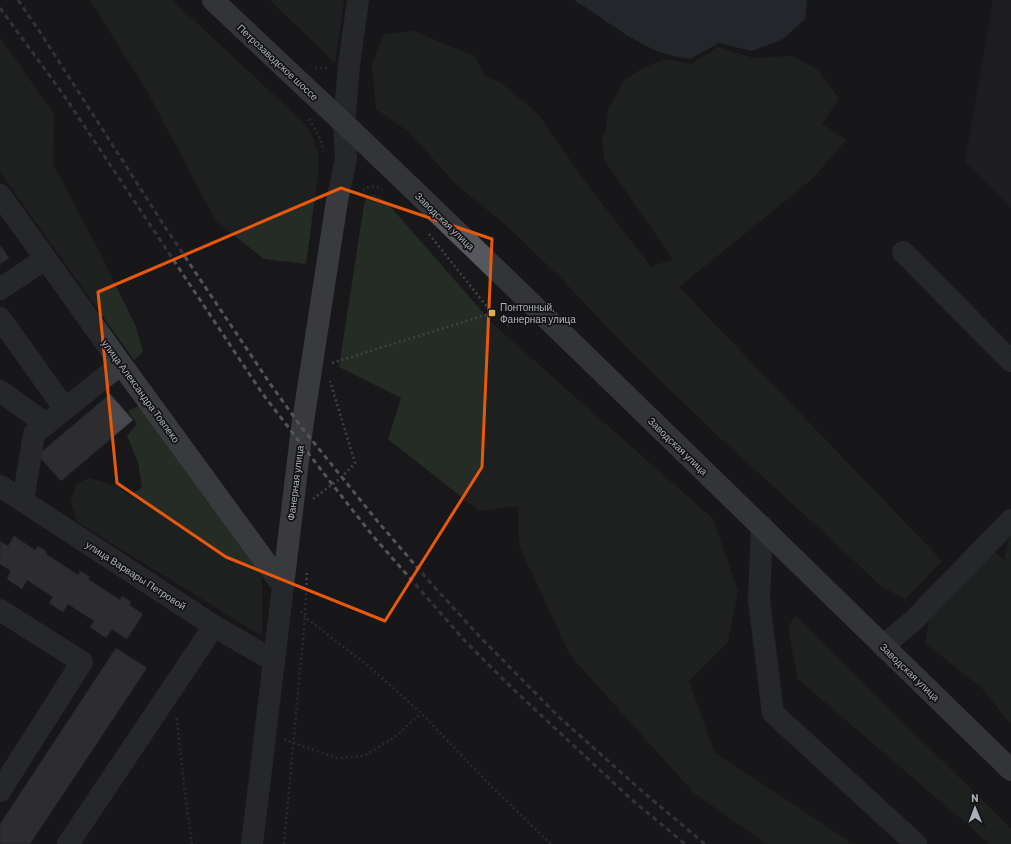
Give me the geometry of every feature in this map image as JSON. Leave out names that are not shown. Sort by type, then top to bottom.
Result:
[{"type":"main road","name":"Петрозаводское шоссе","points":[[213,0],[344,124]]},
{"type":"main road","name":"Заводская улица","points":[[344,124],[762,526],[1011,770]]},
{"type":"street","name":"Фанерная улица","points":[[252,844],[302,428],[337,201],[346,159],[344,124],[349,65],[358,0]]},
{"type":"street","name":"улица Александра Товпеко","points":[[0,195],[283,586]]},
{"type":"street","points":[[903,252],[1011,361]]},
{"type":"street","points":[[0,289],[46,259]]},
{"type":"street","points":[[0,318],[65,409]]},
{"type":"street","points":[[23,501],[34,434],[121,364]]},
{"type":"street","points":[[0,390],[46,424]]},
{"type":"street","name":"улица Варвары Петровой","points":[[0,486],[214,626],[274,661]]},
{"type":"street","points":[[883,646],[914,620],[1011,520]]},
{"type":"street","points":[[762,526],[759,600],[773,713],[916,844]]},
{"type":"street","points":[[0,610],[82,662],[0,790]]},
{"type":"street","points":[[68,844],[214,626]]},
{"type":"path","points":[[304,114],[309,119],[318,136],[325,158]]},
{"type":"path","points":[[356,200],[359,194],[367,187],[377,186],[386,191]]},
{"type":"path","points":[[428,233],[492,313],[510,327]]},
{"type":"path","points":[[325,364],[492,313]]},
{"type":"path","points":[[309,502],[342,477],[355,463],[330,380]]},
{"type":"path","points":[[284,844],[305,617],[307,563]]},
{"type":"path","points":[[300,611],[305,617],[372,669],[421,713],[488,783],[551,844]]},
{"type":"path","points":[[265,733],[336,758],[364,756],[394,737],[421,713]]},
{"type":"path","points":[[177,716],[192,844]]},
{"type":"highlighted area","points":[[341,188],[492,239],[482,467],[385,621],[226,557],[117,483],[98,292]]},
{"type":"shaded area","points":[[90,0],[172,0],[304,123],[313,138],[318,153],[318,175],[306,264],[264,259],[216,221],[147,91]]},
{"type":"shaded area","points":[[270,0],[344,0],[335,63]]},
{"type":"shaded area","points":[[574,0],[807,0],[805,19],[783,39],[752,51],[719,43],[690,59],[665,54],[646,46]]},
{"type":"shaded area","points":[[993,0],[1011,0],[1011,208],[965,161]]},
{"type":"shaded area","points":[[415,31],[475,56],[484,75],[501,83],[538,114],[584,180],[651,267],[673,259],[605,161],[602,140],[606,129],[608,110],[623,81],[643,68],[665,59],[691,64],[718,47],[753,58],[792,56],[818,70],[839,98],[822,124],[846,140],[812,179],[679,287],[942,561],[905,599],[881,586],[718,436],[627,348],[561,278],[507,226],[456,184],[408,131],[376,109],[372,64],[384,34]]},
{"type":"shaded area","points":[[0,38],[54,114],[53,164],[101,255],[136,327],[143,352],[134,360],[0,172]]},
{"type":"shaded area","points":[[373,194],[382,197],[494,325],[713,519],[738,591],[728,642],[689,681],[714,752],[853,844],[767,844],[694,793],[570,655],[519,545],[518,506],[479,511],[388,439],[401,398],[339,367],[364,205],[367,197]]},
{"type":"shaded area","points":[[139,406],[262,566],[262,636],[77,522],[71,502],[76,484],[89,478],[116,486],[129,495],[142,488],[138,462],[127,436],[137,424],[128,411]]},
{"type":"shaded area","points":[[1011,535],[1011,724],[981,687],[925,643],[931,609],[993,551],[1004,560]]},
{"type":"shaded area","points":[[795,615],[1011,829],[1011,844],[990,844],[798,679],[788,628]]},
{"type":"building","points":[[0,245],[9,258],[0,264]]},
{"type":"building","points":[[110,394],[133,420],[61,481],[38,455]]},
{"type":"building","points":[[14,536],[35,550],[38,546],[47,552],[46,554],[78,575],[80,571],[90,577],[88,579],[120,600],[122,596],[131,602],[129,605],[143,614],[127,639],[112,629],[106,638],[90,627],[94,621],[68,604],[63,612],[49,603],[53,597],[27,580],[22,589],[7,579],[11,571],[0,564],[0,541],[8,546]]},
{"type":"building","points":[[116,648],[147,668],[30,844],[0,844],[0,824]]},
{"type":"railway","points":[[18,0],[167,230],[271,385],[302,428],[379,523],[480,637],[559,717],[643,792],[705,844]]},
{"type":"railway","points":[[0,8],[63,94],[262,393],[373,536],[465,641],[514,690],[631,799],[685,844]]},
{"type":"place","name":"Понтонный, Фанерная улица","points":[[492,313]]}]
